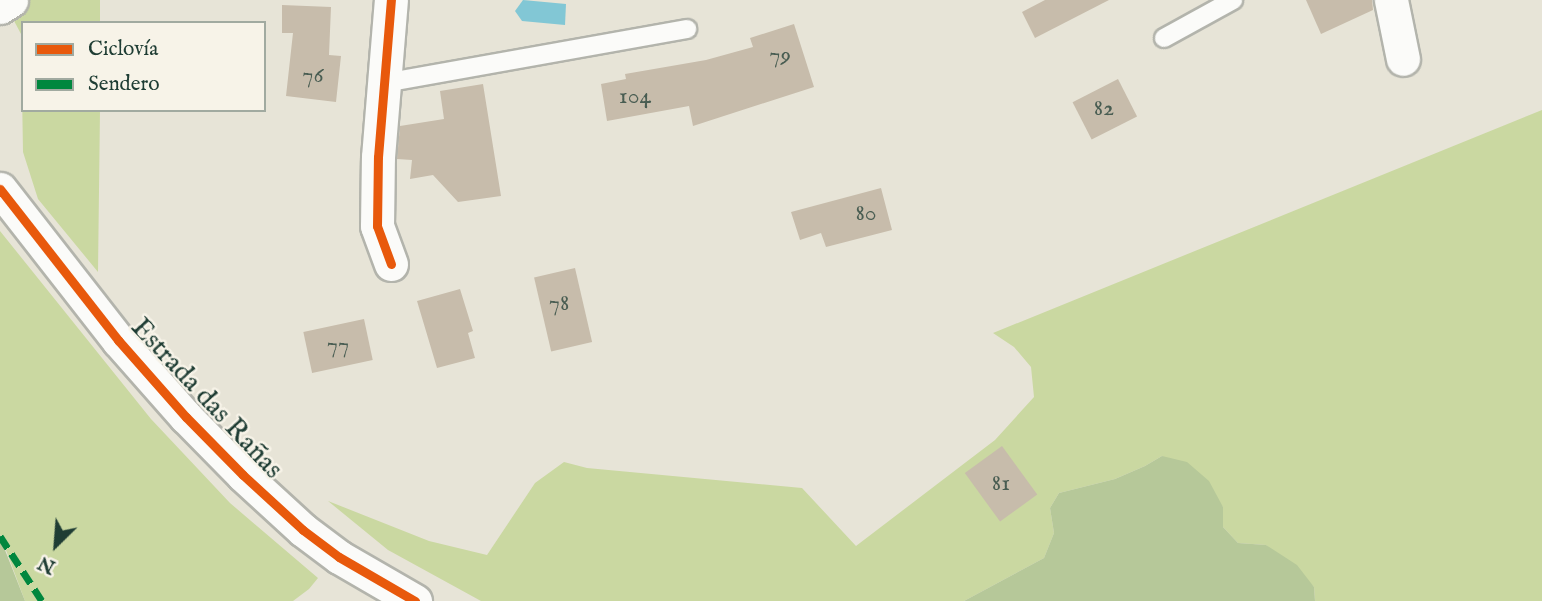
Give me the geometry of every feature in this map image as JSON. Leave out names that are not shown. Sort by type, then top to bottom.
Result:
[{"type":"street","points":[[0,7],[11,0]]},
{"type":"street","points":[[391,0],[378,157],[377,226],[391,264]]},
{"type":"street","points":[[1391,0],[1403,59]]},
{"type":"street","name":"Estrada das Rañas","points":[[0,190],[118,340],[186,417],[243,475],[303,530],[339,557],[415,601]]},
{"type":"lane","points":[[1164,38],[1233,0]]},
{"type":"lane","points":[[384,83],[687,29]]},
{"type":"green space","points":[[3,0],[100,0],[100,21],[21,21],[21,34]]},
{"type":"green space","points":[[1542,110],[1542,601],[1315,601],[1314,587],[1266,545],[1238,543],[1223,527],[1223,507],[1162,456],[1115,479],[1059,493],[1050,508],[1054,533],[1044,558],[964,601],[481,601],[388,550],[328,501],[429,541],[487,555],[535,483],[564,462],[587,468],[802,488],[856,546],[995,440],[1034,397],[1031,367],[1014,347],[993,333]]},
{"type":"green space","points":[[22,112],[100,112],[98,272],[38,199],[23,152]]},
{"type":"green space","points":[[0,231],[151,419],[230,503],[318,578],[309,589],[293,601],[25,601],[0,534]]},
{"type":"green space","points":[[1162,456],[1187,462],[1209,481],[1223,507],[1223,527],[1238,543],[1266,545],[1297,565],[1314,587],[1315,601],[964,601],[1044,558],[1054,533],[1050,508],[1059,493],[1115,479]]},
{"type":"green space","points":[[0,534],[3,545],[25,601],[0,601]]},
{"type":"water","points":[[523,0],[566,4],[565,25],[522,21],[515,11]]},
{"type":"building","points":[[1045,0],[1109,0],[1035,38],[1022,12]]},
{"type":"building","points":[[1306,0],[1372,0],[1373,10],[1321,34]]},
{"type":"building","points":[[282,5],[331,7],[329,55],[341,56],[336,102],[286,96],[293,33],[282,33]]},
{"type":"building","points":[[794,24],[814,87],[693,126],[689,106],[607,121],[601,84],[626,79],[625,74],[706,60],[753,47],[750,38]]},
{"type":"building","points":[[1118,79],[1137,116],[1092,140],[1073,102]]},
{"type":"building","points":[[483,84],[501,196],[458,202],[433,175],[410,179],[412,160],[397,159],[400,126],[444,119],[440,91]]},
{"type":"building","points":[[881,188],[892,230],[826,247],[821,233],[800,240],[791,212]]},
{"type":"building","points":[[575,268],[592,342],[551,352],[534,277]]},
{"type":"building","points":[[460,289],[473,331],[468,333],[475,358],[437,368],[417,301]]},
{"type":"building","points":[[364,319],[373,360],[312,373],[303,332]]},
{"type":"building","points":[[1002,446],[1037,495],[1000,522],[965,473]]},
{"type":"marked path","points":[[0,536],[42,601]]},
{"type":"cycle path","points":[[391,0],[378,157],[377,226],[391,264]]},
{"type":"cycle path","points":[[0,189],[118,340],[186,417],[243,475],[303,530],[339,557],[415,601]]}]
